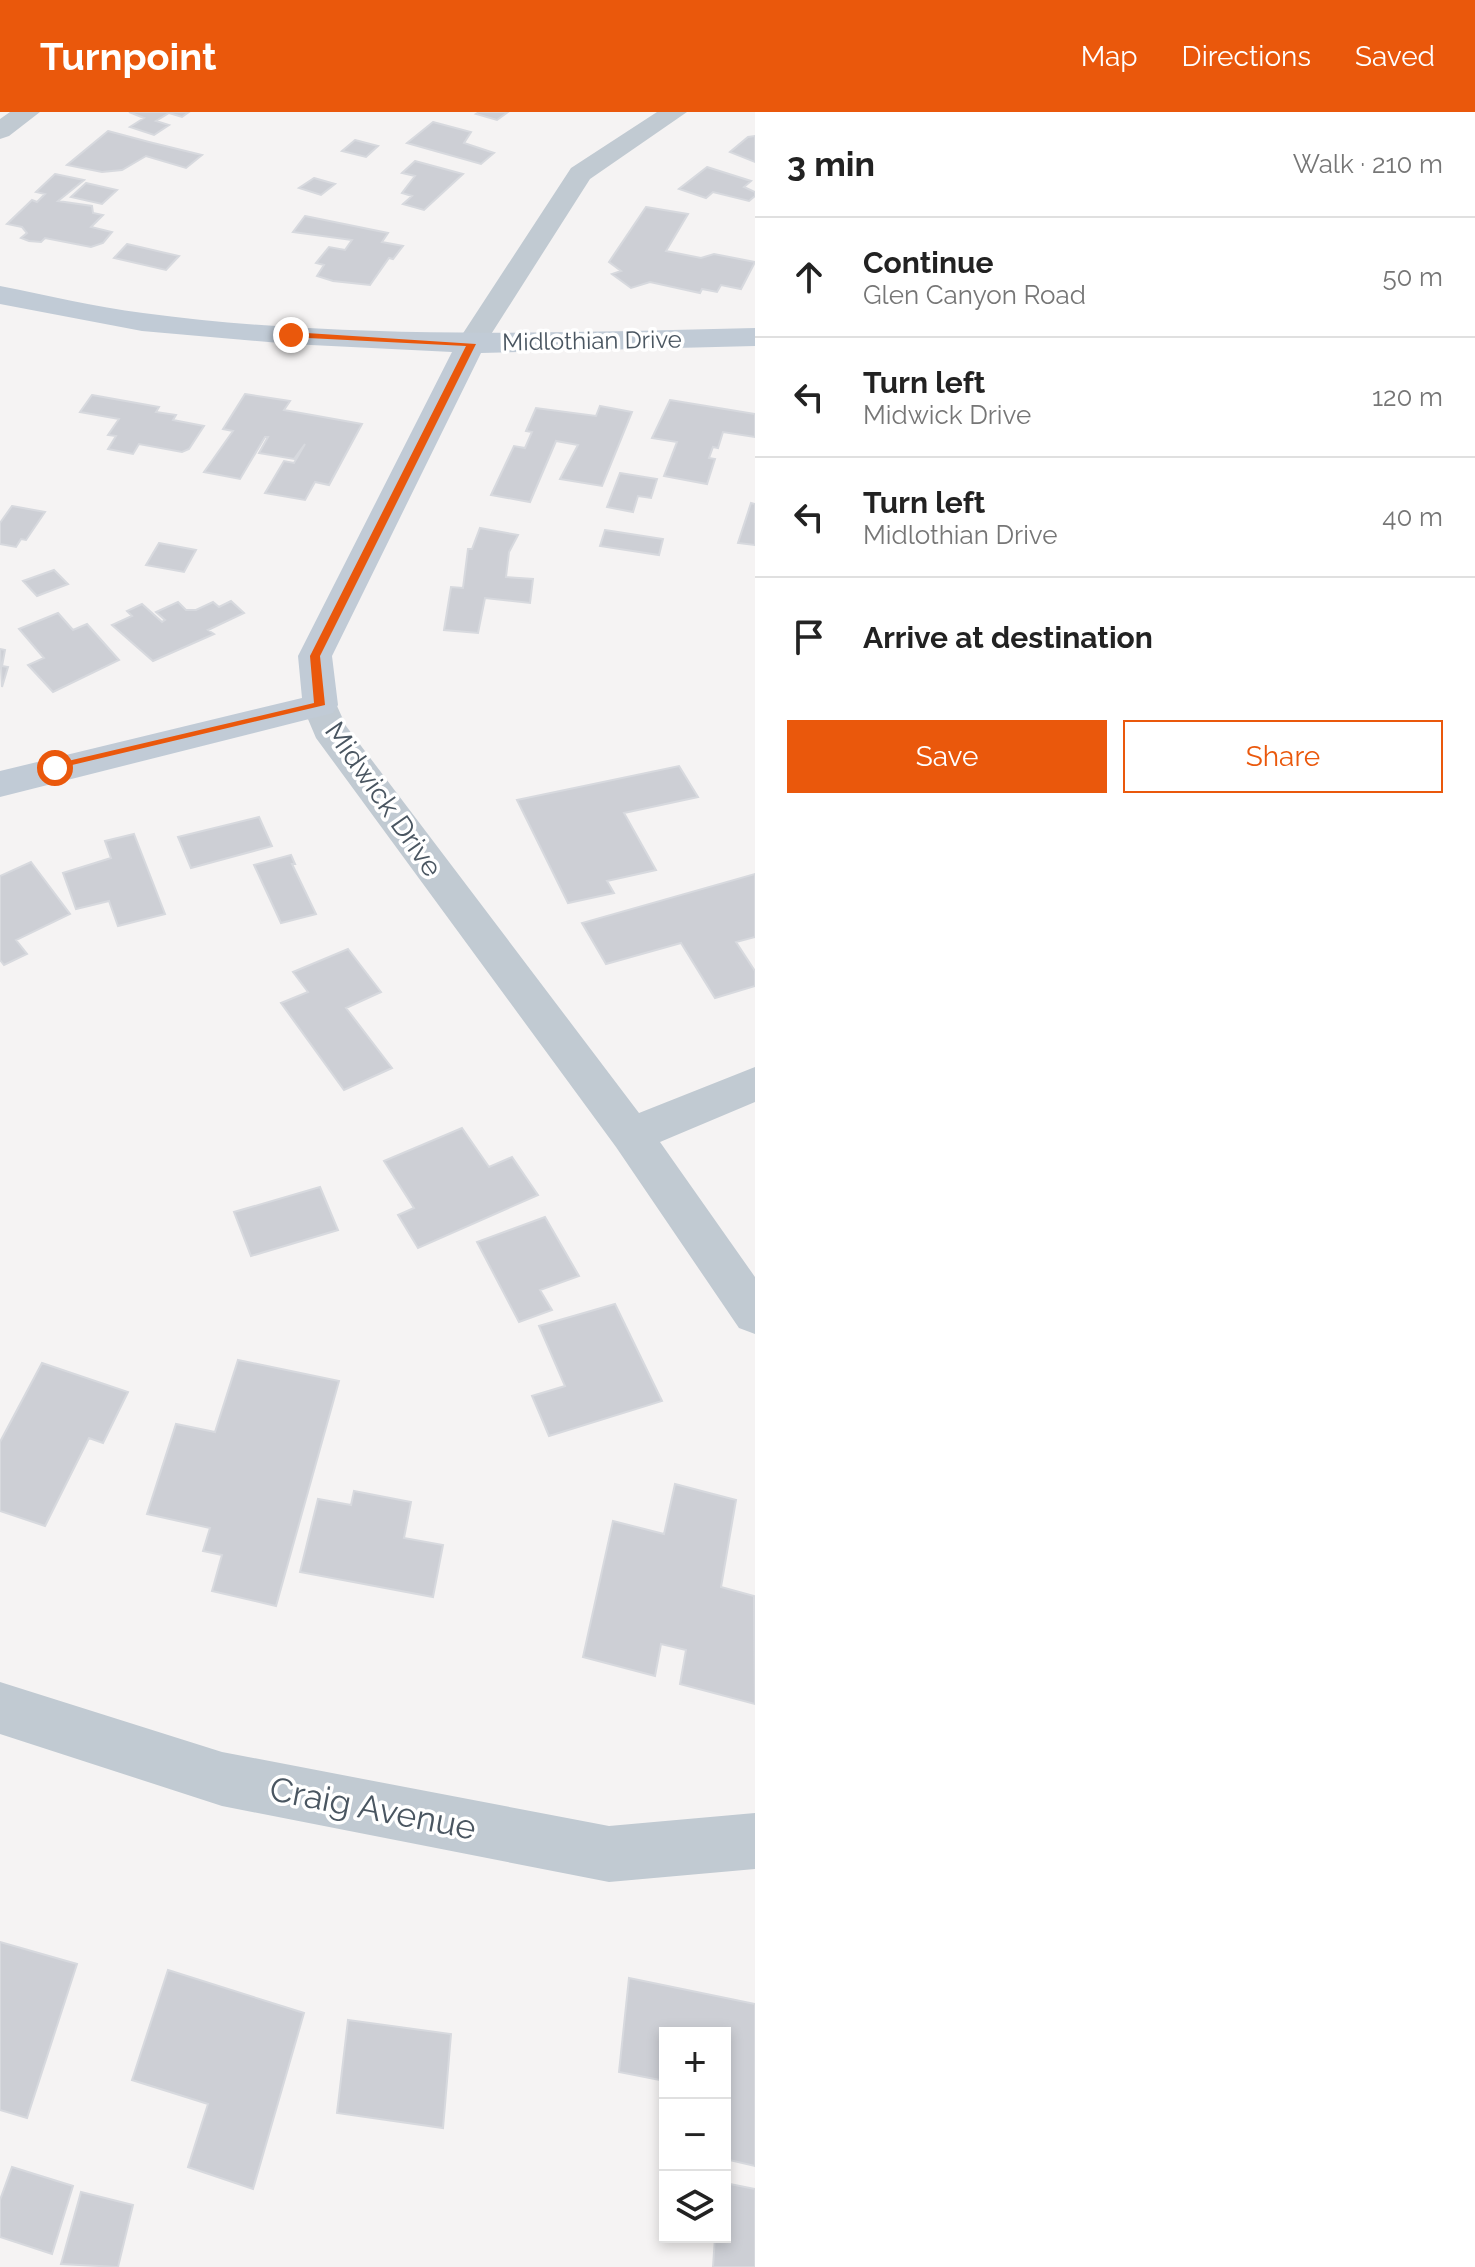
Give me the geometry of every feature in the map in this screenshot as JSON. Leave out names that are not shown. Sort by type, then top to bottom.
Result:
[{"type":"street","points":[[0,131],[27,112]]},
{"type":"street","name":"Midwick Drive","points":[[674,112],[580,174],[471,344],[315,656],[320,705],[329,729],[631,1135],[755,1314]]},
{"type":"street","name":"Midlothian Drive","points":[[0,295],[142,322],[291,335],[471,344],[755,337]]},
{"type":"street","points":[[0,784],[320,705]]},
{"type":"street","points":[[631,1135],[755,1084]]},
{"type":"street","name":"Craig Avenue","points":[[0,1708],[222,1779],[609,1854],[755,1841]]},
{"type":"building","points":[[129,112],[189,112],[182,117],[169,113],[156,121],[169,125],[154,135],[130,127],[144,118]]},
{"type":"building","points":[[508,112],[497,120],[476,114]]},
{"type":"building","points":[[433,122],[471,132],[464,143],[494,153],[481,164],[407,143]]},
{"type":"building","points":[[108,131],[202,155],[186,168],[146,156],[122,170],[102,172],[67,165]]},
{"type":"building","points":[[755,136],[755,162],[730,152],[748,137]]},
{"type":"building","points":[[355,140],[378,146],[366,157],[342,151]]},
{"type":"building","points":[[415,161],[463,174],[424,210],[403,204],[412,196],[402,193],[415,176],[402,173]]},
{"type":"building","points":[[707,167],[751,181],[744,187],[755,192],[755,196],[749,201],[713,192],[706,198],[679,189]]},
{"type":"building","points":[[55,174],[84,180],[58,201],[92,206],[93,213],[103,215],[91,227],[112,232],[103,243],[91,247],[45,238],[41,242],[29,241],[21,238],[27,233],[22,227],[7,224],[32,200],[37,202],[45,194],[36,192]]},
{"type":"building","points":[[314,178],[335,184],[321,195],[299,188]]},
{"type":"building","points":[[86,183],[117,190],[102,204],[71,197]]},
{"type":"building","points":[[646,207],[688,214],[666,251],[701,258],[714,254],[755,262],[741,289],[721,285],[717,292],[702,289],[700,293],[650,282],[631,288],[612,274],[621,271],[609,262]]},
{"type":"building","points":[[305,216],[388,233],[382,242],[403,246],[393,259],[389,258],[370,285],[333,281],[317,276],[324,265],[316,263],[329,247],[345,250],[352,240],[293,232]]},
{"type":"building","points":[[127,244],[179,256],[166,270],[114,258]]},
{"type":"building","points":[[245,394],[290,401],[284,410],[362,424],[329,485],[315,482],[305,500],[265,493],[284,461],[294,463],[305,444],[294,459],[259,453],[268,437],[265,437],[240,479],[204,472],[233,431],[223,429]]},
{"type":"building","points":[[92,395],[159,407],[156,412],[176,415],[173,420],[204,426],[189,449],[182,452],[139,444],[133,454],[108,449],[116,436],[108,435],[119,419],[80,412]]},
{"type":"building","points":[[670,400],[755,414],[755,437],[723,432],[718,448],[713,447],[709,458],[715,459],[707,484],[664,476],[677,442],[652,438]]},
{"type":"building","points":[[600,406],[632,412],[602,486],[560,479],[578,445],[556,441],[530,502],[491,495],[514,446],[525,448],[532,432],[526,431],[536,408],[596,416]]},
{"type":"building","points":[[620,473],[657,479],[651,498],[638,496],[633,512],[607,507]]},
{"type":"building","points":[[751,503],[755,504],[755,545],[738,543]]},
{"type":"building","points":[[12,506],[45,512],[26,540],[21,539],[16,547],[0,544],[0,523]]},
{"type":"building","points":[[480,528],[518,535],[509,552],[506,577],[533,579],[530,603],[485,598],[478,633],[444,630],[451,587],[463,588],[468,549],[472,549]]},
{"type":"building","points":[[605,530],[663,539],[659,555],[600,546]]},
{"type":"building","points":[[159,543],[196,550],[184,572],[146,565]]},
{"type":"building","points":[[54,570],[68,584],[37,596],[23,581]]},
{"type":"building","points":[[231,601],[244,613],[208,630],[214,634],[153,661],[112,625],[132,616],[127,611],[142,604],[162,622],[165,620],[156,612],[178,602],[186,610],[196,610],[213,602],[219,607]]},
{"type":"building","points":[[58,613],[73,630],[87,624],[119,660],[53,692],[28,665],[44,658],[19,629]]},
{"type":"building","points":[[0,649],[5,650],[2,666],[8,667],[2,687]]},
{"type":"building","points":[[679,766],[698,797],[624,813],[656,870],[607,881],[614,893],[568,903],[517,800]]},
{"type":"building","points":[[259,817],[272,846],[191,868],[178,837]]},
{"type":"building","points":[[134,834],[165,914],[118,926],[109,901],[76,909],[63,873],[111,858],[105,841]]},
{"type":"building","points":[[291,855],[295,864],[292,864],[316,914],[281,923],[254,865]]},
{"type":"building","points":[[31,862],[70,914],[16,940],[27,954],[4,965],[0,960],[0,876]]},
{"type":"building","points":[[755,874],[755,937],[736,942],[755,971],[755,986],[715,998],[681,943],[606,964],[582,923]]},
{"type":"building","points":[[348,949],[381,992],[346,1008],[392,1068],[344,1090],[281,1003],[308,992],[293,972]]},
{"type":"building","points":[[462,1128],[489,1167],[512,1157],[538,1195],[418,1248],[398,1215],[414,1208],[384,1161]]},
{"type":"building","points":[[320,1187],[338,1230],[251,1256],[234,1212]]},
{"type":"building","points":[[545,1217],[579,1276],[540,1290],[552,1310],[519,1322],[477,1242]]},
{"type":"building","points":[[615,1304],[662,1401],[549,1436],[532,1396],[565,1386],[539,1326]]},
{"type":"building","points":[[238,1360],[339,1381],[276,1606],[212,1591],[222,1555],[203,1551],[210,1528],[147,1514],[176,1424],[215,1432]]},
{"type":"building","points":[[42,1363],[128,1392],[103,1443],[89,1438],[45,1526],[0,1511],[0,1442]]},
{"type":"building","points":[[675,1484],[736,1500],[721,1587],[754,1596],[755,1704],[680,1684],[686,1650],[661,1644],[655,1676],[583,1657],[613,1521],[664,1534]]},
{"type":"building","points":[[354,1491],[411,1502],[404,1538],[443,1545],[433,1597],[300,1572],[318,1499],[351,1505]]},
{"type":"building","points":[[0,1942],[77,1964],[27,2118],[0,2110]]},
{"type":"building","points":[[168,1970],[304,2013],[253,2189],[188,2167],[208,2104],[132,2080]]},
{"type":"building","points":[[629,1978],[755,2004],[755,2166],[731,2160],[731,2027],[659,2027],[659,2080],[619,2072]]},
{"type":"building","points":[[348,2020],[451,2034],[443,2128],[337,2113]]},
{"type":"building","points":[[12,2167],[73,2186],[52,2254],[0,2237],[0,2200]]},
{"type":"building","points":[[731,2184],[755,2189],[755,2267],[713,2267],[715,2243],[731,2243]]},
{"type":"building","points":[[81,2192],[133,2205],[118,2267],[61,2264]]},
{"type":"route","points":[[55,768],[320,705],[315,656],[471,344],[291,335]]}]
